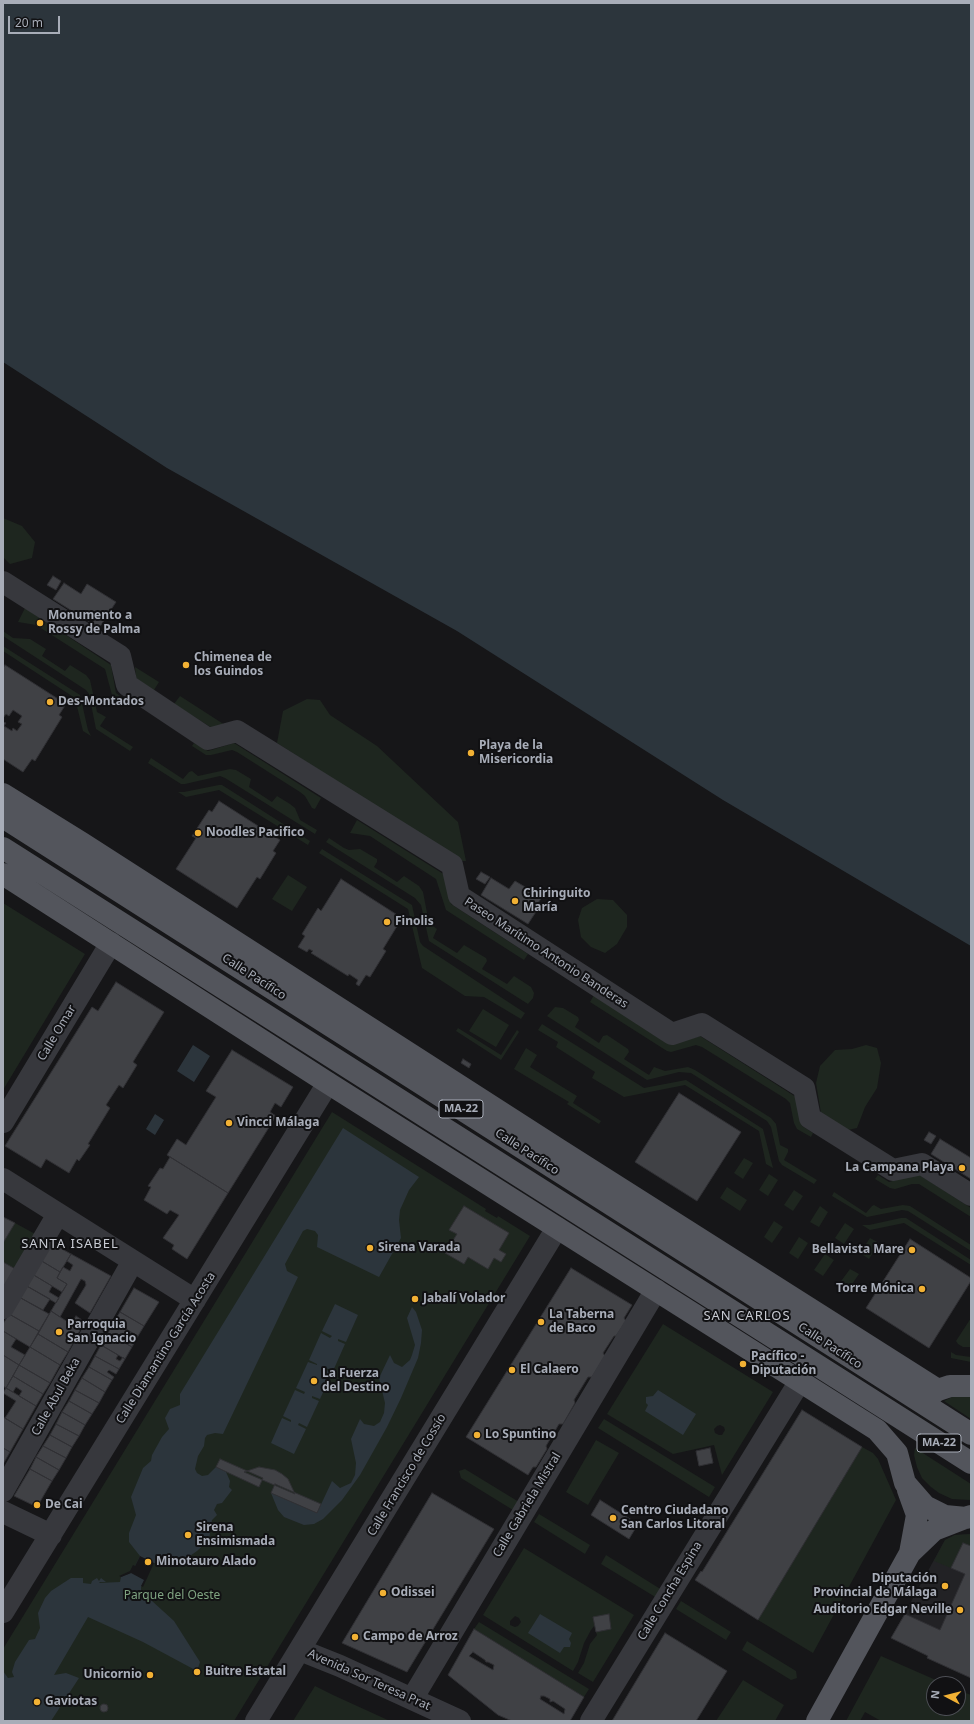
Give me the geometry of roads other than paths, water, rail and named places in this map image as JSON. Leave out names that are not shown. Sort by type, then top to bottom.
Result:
[{"type":"main road","name":"Calle Pacífico","points":[[3,794],[938,1390]]},
{"type":"main road","name":"Calle Pacífico","points":[[3,817],[971,1434]]},
{"type":"main road","name":"Calle Pacífico","points":[[3,848],[971,1463]]},
{"type":"main road","points":[[3,874],[328,1083],[877,1430],[897,1453],[905,1483],[917,1515],[910,1553]]},
{"type":"main road","points":[[897,1453],[907,1423],[920,1401],[938,1390],[950,1386],[971,1386]]},
{"type":"main road","points":[[905,1483],[925,1506],[946,1516],[968,1517]]},
{"type":"main road","points":[[817,1721],[910,1553],[934,1530],[968,1517]]},
{"type":"street","name":"Paseo Marítimo Antonio Banderas","points":[[3,582],[120,656],[127,685],[208,739],[237,731],[452,865],[459,896],[672,1034],[702,1024],[804,1088],[810,1118],[893,1170],[922,1164],[971,1195]]},
{"type":"street","name":"Calle Omar","points":[[3,1122],[111,943]]},
{"type":"street","name":"Calle Diamantino García Acosta","points":[[3,1612],[328,1083]]},
{"type":"street","points":[[3,1179],[195,1300]]},
{"type":"street","points":[[3,1308],[58,1214]]},
{"type":"street","name":"Calle Francisco de Cossío","points":[[256,1721],[557,1228]]},
{"type":"street","name":"Calle Abul Beka","points":[[3,1491],[133,1261]]},
{"type":"street","name":"Calle Gabriela Mistral","points":[[412,1698],[656,1290]]},
{"type":"street","name":"Calle Concha Espina","points":[[591,1721],[800,1381]]},
{"type":"street","points":[[3,1512],[51,1535]]},
{"type":"street","name":"Avenida Sor Teresa Prat","points":[[300,1650],[412,1698],[460,1721]]},
{"type":"place","name":"Monumento a Rossy de Palma","points":[[40,623]]},
{"type":"place","name":"Chimenea de los Guindos","points":[[186,665]]},
{"type":"place","name":"Des-Montados","points":[[50,702]]},
{"type":"place","name":"Playa de la Misericordia","points":[[471,753]]},
{"type":"place","name":"Noodles Pacifico","points":[[198,833]]},
{"type":"place","name":"Chiringuito María","points":[[515,901]]},
{"type":"place","name":"Finolis","points":[[387,922]]},
{"type":"place","name":"Vincci Málaga","points":[[229,1123]]},
{"type":"place","name":"La Campana Playa","points":[[962,1168]]},
{"type":"place","name":"Sirena Varada","points":[[370,1248]]},
{"type":"place","name":"Bellavista Mare","points":[[912,1250]]},
{"type":"place","name":"Torre Mónica","points":[[922,1289]]},
{"type":"place","name":"Jabalí Volador","points":[[415,1299]]},
{"type":"place","name":"La Taberna de Baco","points":[[541,1322]]},
{"type":"place","name":"Parroquia San Ignacio","points":[[59,1332]]},
{"type":"place","name":"Pacífico - Diputación","points":[[743,1364]]},
{"type":"place","name":"El Calaero","points":[[512,1370]]},
{"type":"place","name":"La Fuerza del Destino","points":[[314,1381]]},
{"type":"place","name":"Lo Spuntino","points":[[477,1435]]},
{"type":"place","name":"De Cai","points":[[37,1505]]},
{"type":"place","name":"Centro Ciudadano San Carlos Litoral","points":[[613,1518]]},
{"type":"place","name":"Sirena Ensimismada","points":[[188,1535]]},
{"type":"place","name":"Minotauro Alado","points":[[148,1562]]},
{"type":"place","name":"Diputación Provincial de Málaga","points":[[945,1586]]},
{"type":"place","name":"Odissei","points":[[383,1593]]},
{"type":"place","name":"Auditorio Edgar Neville","points":[[960,1610]]},
{"type":"place","name":"Campo de Arroz","points":[[355,1637]]},
{"type":"place","name":"Buitre Estatal","points":[[197,1672]]},
{"type":"place","name":"Unicornio","points":[[150,1675]]},
{"type":"place","name":"Gaviotas","points":[[37,1702]]},
{"type":"district","name":"SANTA ISABEL","points":[[70,1244]]},
{"type":"district","name":"SAN CARLOS","points":[[747,1316]]},
{"type":"park label","name":"Parque del Oeste","points":[[172,1596]]}]
